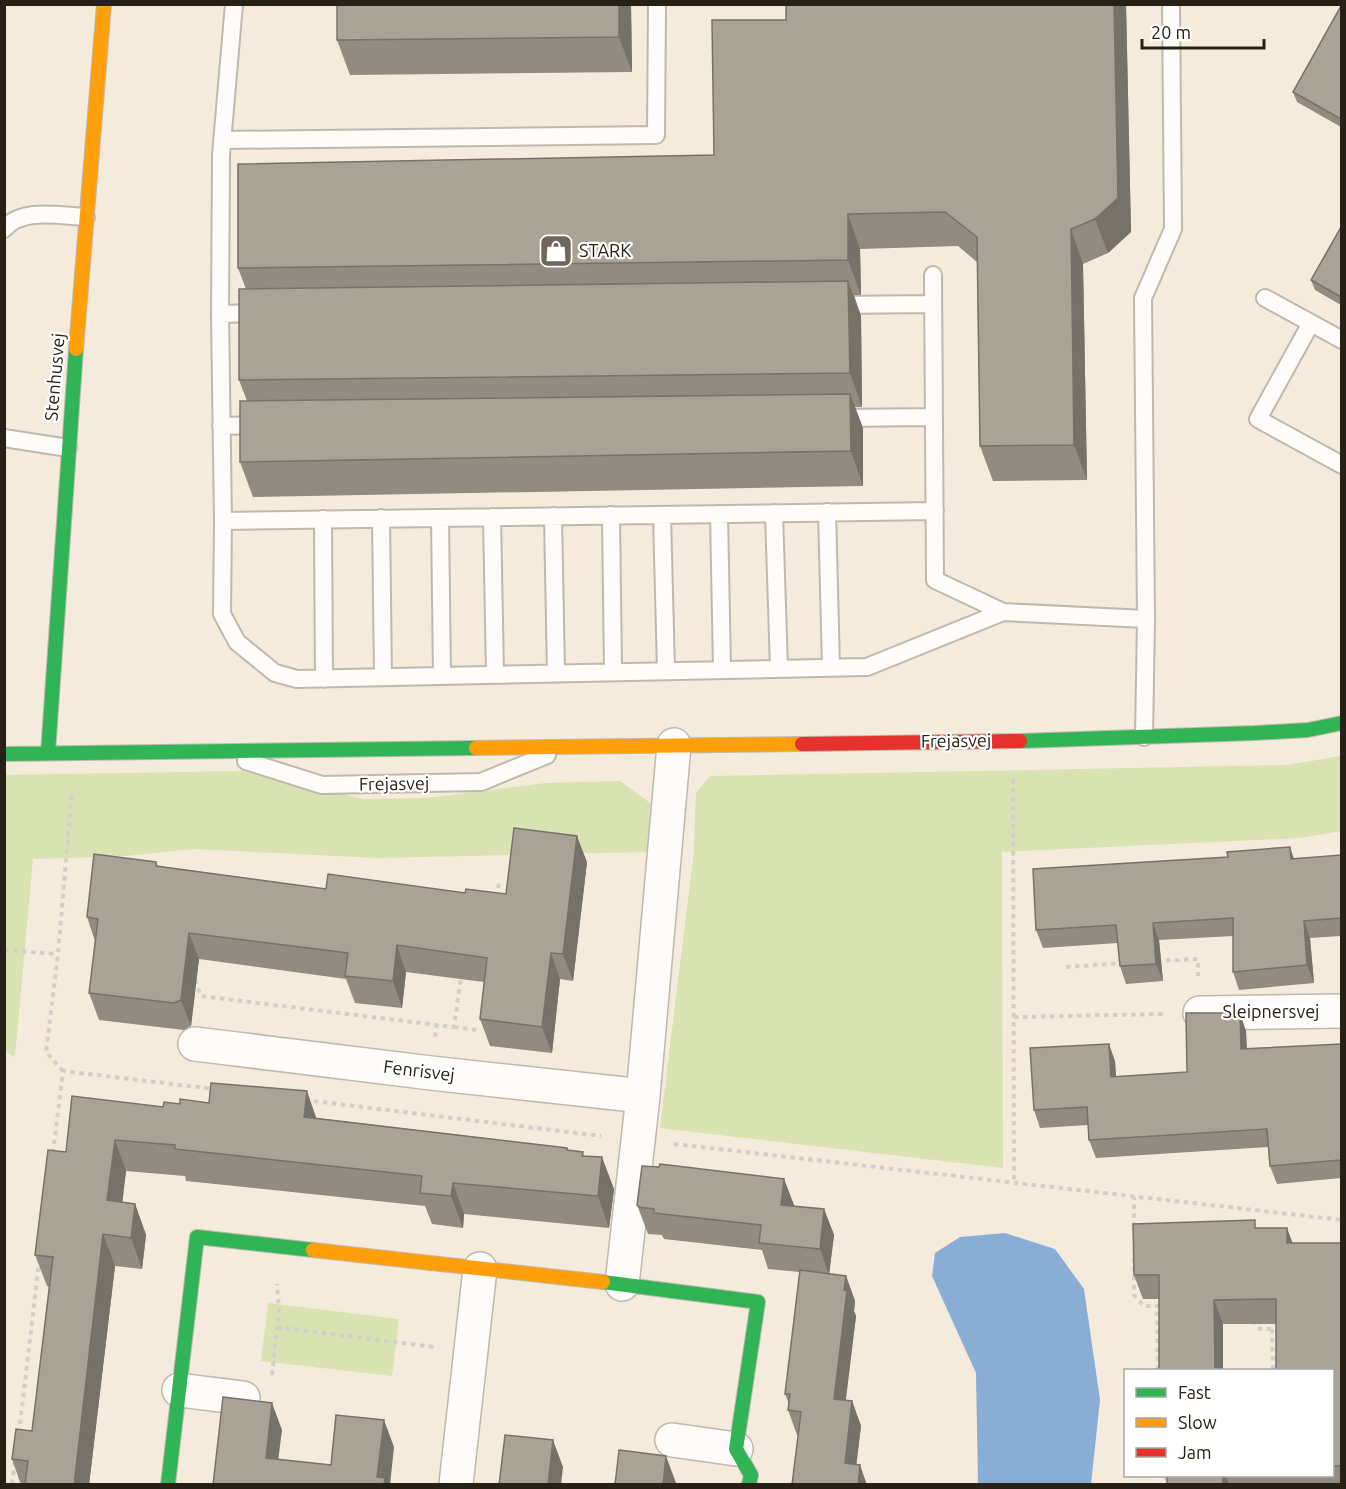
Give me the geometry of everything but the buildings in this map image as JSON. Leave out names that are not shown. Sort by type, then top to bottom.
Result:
[{"type":"street","name":"Stenhusvej","points":[[48,753],[68,448],[104,4]]},
{"type":"street","name":"Frejasvej","points":[[4,754],[1012,741],[1308,730],[1341,723]]},
{"type":"street","points":[[622,1284],[643,1096],[674,745]]},
{"type":"street","name":"Sleipnersvej","points":[[1200,1012],[1341,1011]]},
{"type":"street","name":"Fenrisvej","points":[[195,1044],[643,1096]]},
{"type":"street","points":[[168,1485],[197,1238],[622,1284],[758,1302],[736,1449],[751,1475],[749,1485]]},
{"type":"street","points":[[456,1485],[480,1269]]},
{"type":"street","points":[[179,1390],[243,1398]]},
{"type":"street","points":[[672,1440],[736,1449]]},
{"type":"lane","points":[[234,4],[222,140],[220,314],[222,614],[237,642],[275,673],[297,679],[324,679],[867,667],[1003,612]]},
{"type":"lane","points":[[222,140],[656,135],[657,4]]},
{"type":"lane","points":[[1144,737],[1146,619],[1143,298],[1173,229],[1172,4]]},
{"type":"lane","points":[[4,229],[12,220],[28,215],[86,216]]},
{"type":"lane","points":[[933,275],[935,580],[1003,612],[1146,619]]},
{"type":"lane","points":[[1265,298],[1341,340]]},
{"type":"lane","points":[[814,305],[933,304]]},
{"type":"lane","points":[[220,314],[279,313]]},
{"type":"lane","points":[[1311,323],[1258,418],[1341,465]]},
{"type":"lane","points":[[815,418],[934,417]]},
{"type":"lane","points":[[221,426],[281,425]]},
{"type":"lane","points":[[4,438],[68,448]]},
{"type":"lane","points":[[223,521],[935,511]]},
{"type":"lane","points":[[827,512],[831,667]]},
{"type":"lane","points":[[774,513],[779,669]]},
{"type":"lane","points":[[719,514],[722,669]]},
{"type":"lane","points":[[611,515],[613,672]]},
{"type":"lane","points":[[662,515],[666,671]]},
{"type":"lane","points":[[553,516],[556,673]]},
{"type":"lane","points":[[492,517],[495,674]]},
{"type":"lane","points":[[381,518],[383,677]]},
{"type":"lane","points":[[440,518],[442,676]]},
{"type":"lane","points":[[323,519],[324,679]]},
{"type":"lane","name":"Frejasvej","points":[[217,752],[322,785],[333,785],[481,782],[570,746]]},
{"type":"path","points":[[1012,741],[1014,1183]]},
{"type":"path","points":[[75,753],[58,954],[46,1052],[63,1071],[215,1089]]},
{"type":"path","points":[[496,905],[499,883]]},
{"type":"path","points":[[4,950],[58,954]]},
{"type":"path","points":[[1014,1017],[1200,1012],[1198,959],[1150,962]]},
{"type":"path","points":[[1066,967],[1126,963]]},
{"type":"path","points":[[454,1027],[462,968]]},
{"type":"path","points":[[192,971],[201,996],[478,1030]]},
{"type":"path","points":[[430,1073],[437,1025]]},
{"type":"path","points":[[53,1154],[63,1071]]},
{"type":"path","points":[[298,1099],[1341,1220],[1341,1224]]},
{"type":"path","points":[[1134,1197],[1134,1229]]},
{"type":"path","points":[[243,1398],[253,1383],[271,1386],[279,1310],[274,1246]]},
{"type":"path","points":[[1134,1251],[1134,1294],[1144,1306],[1168,1306]]},
{"type":"path","points":[[18,1437],[40,1260]]},
{"type":"path","points":[[1157,1306],[1158,1369]]},
{"type":"path","points":[[1244,1314],[1260,1329],[1284,1329]]},
{"type":"path","points":[[277,1327],[470,1352]]},
{"type":"path","points":[[1272,1329],[1273,1369]]},
{"type":"path","points":[[12,1485],[15,1461]]},
{"type":"green space","points":[[1341,756],[1341,831],[1300,838],[1002,852],[1003,1168],[660,1128],[694,851],[696,793],[710,776],[1287,765]]},
{"type":"green space","points":[[243,771],[362,799],[427,798],[546,783],[620,781],[650,803],[648,852],[378,858],[193,849],[127,856],[33,859],[15,1057],[4,1051],[4,775]]},
{"type":"green space","points":[[268,1303],[399,1319],[392,1376],[261,1361]]},
{"type":"water","points":[[1005,1233],[1055,1249],[1084,1289],[1100,1400],[1091,1484],[978,1484],[976,1373],[932,1276],[935,1253],[960,1237]]},
{"type":"traffic: fast","points":[[48,753],[76,349]]},
{"type":"traffic: fast","points":[[1020,741],[1255,733],[1308,730],[1342,723]]},
{"type":"traffic: fast","points":[[4,754],[476,748]]},
{"type":"traffic: fast","points":[[168,1484],[197,1237],[313,1250]]},
{"type":"traffic: fast","points":[[603,1282],[758,1302],[736,1449],[751,1475],[749,1484]]},
{"type":"traffic: slow","points":[[76,349],[104,4]]},
{"type":"traffic: slow","points":[[476,748],[802,744]]},
{"type":"traffic: slow","points":[[313,1250],[603,1282]]},
{"type":"traffic: jam","points":[[802,744],[1020,741]]},
{"type":"place","name":"STARK","points":[[556,251]]}]
